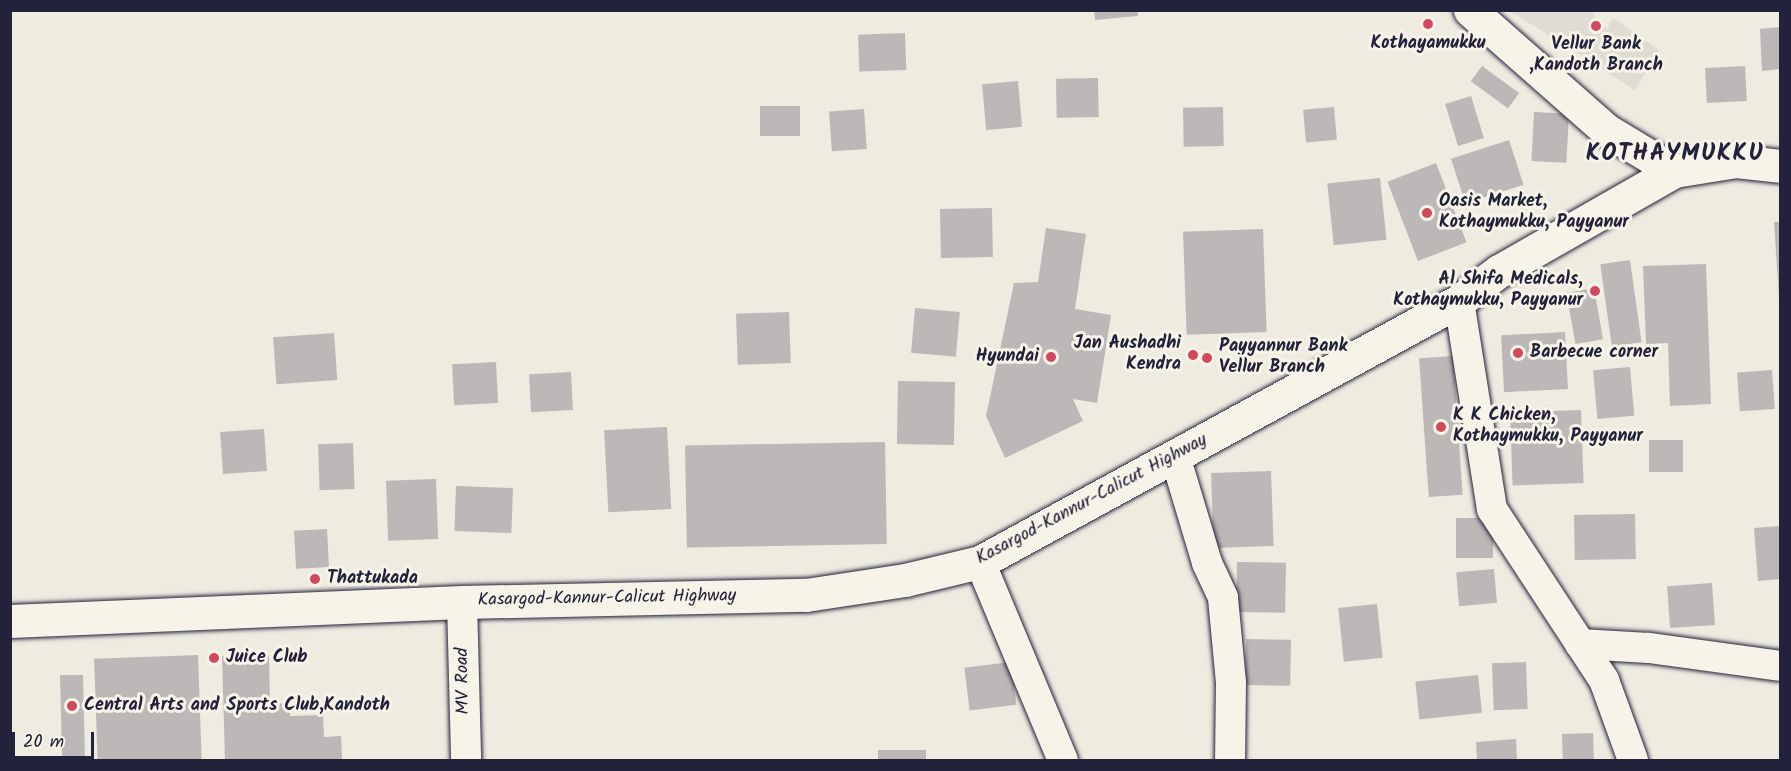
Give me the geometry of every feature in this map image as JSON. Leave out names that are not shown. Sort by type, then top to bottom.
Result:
[{"type":"main road","points":[[1470,10],[1606,130],[1674,171]]},
{"type":"main road","name":"Kasargod-Kannur-Calicut Highway","points":[[10,621],[462,602],[806,595],[905,580],[980,562],[1459,301],[1499,271],[1674,171],[1736,161],[1780,166]]},
{"type":"street","points":[[1459,301],[1492,509],[1604,680],[1633,760]]},
{"type":"street","points":[[1175,456],[1207,563],[1223,598],[1231,682],[1230,760]]},
{"type":"street","points":[[980,562],[1064,760]]},
{"type":"street","name":"MV Road","points":[[462,602],[466,760]]},
{"type":"street","points":[[1580,644],[1649,648],[1780,666]]},
{"type":"shaded area","points":[[1510,11],[1592,11],[1599,24],[1607,29],[1613,18],[1659,50],[1635,90]]},
{"type":"building","points":[[1094,10],[1138,10],[1138,16],[1095,20]]},
{"type":"building","points":[[1780,27],[1780,69],[1762,71],[1760,29]]},
{"type":"building","points":[[905,33],[906,70],[859,72],[858,35]]},
{"type":"building","points":[[1482,66],[1519,93],[1508,108],[1471,81]]},
{"type":"building","points":[[1745,66],[1747,101],[1707,103],[1705,68]]},
{"type":"building","points":[[1098,78],[1099,117],[1057,118],[1056,79]]},
{"type":"building","points":[[1018,81],[1022,127],[986,130],[982,84]]},
{"type":"building","points":[[1471,96],[1484,138],[1458,146],[1445,104]]},
{"type":"building","points":[[760,106],[800,106],[800,136],[760,136]]},
{"type":"building","points":[[1223,107],[1224,146],[1184,147],[1183,108]]},
{"type":"building","points":[[1334,107],[1337,140],[1306,143],[1303,110]]},
{"type":"building","points":[[864,109],[867,149],[832,151],[829,111]]},
{"type":"building","points":[[1534,112],[1569,114],[1566,163],[1531,161]]},
{"type":"building","points":[[1509,140],[1524,185],[1466,204],[1451,159]]},
{"type":"building","name":"Oasis Market, Kothaymukku, Payyanur","points":[[1436,163],[1466,242],[1418,261],[1387,182]]},
{"type":"building","points":[[1380,178],[1386,240],[1334,245],[1327,184]]},
{"type":"building","points":[[992,208],[993,257],[941,258],[940,209]]},
{"type":"building","points":[[1774,222],[1780,222],[1780,298],[1779,298]]},
{"type":"building","name":"Hyundai","points":[[1046,228],[1086,234],[1075,309],[1111,315],[1097,403],[1073,399],[1083,421],[1005,458],[986,416],[1014,283],[1038,282]]},
{"type":"building","points":[[1263,229],[1267,332],[1187,335],[1183,232]]},
{"type":"building","points":[[1630,260],[1642,342],[1612,346],[1600,264]]},
{"type":"building","points":[[1706,264],[1711,404],[1670,406],[1668,343],[1646,344],[1643,266]]},
{"type":"building","points":[[1594,288],[1603,339],[1575,344],[1566,293]]},
{"type":"building","points":[[915,308],[960,312],[956,357],[911,353]]},
{"type":"building","points":[[789,312],[791,363],[738,365],[736,314]]},
{"type":"building","points":[[1565,332],[1568,389],[1504,392],[1501,335]]},
{"type":"building","points":[[334,333],[337,380],[276,384],[273,337]]},
{"type":"building","name":"K K Chicken, Kothaymukku, Payyanur","points":[[1453,356],[1463,495],[1429,497],[1419,358]]},
{"type":"building","points":[[496,362],[498,403],[454,405],[452,364]]},
{"type":"building","points":[[1630,367],[1634,416],[1597,419],[1593,370]]},
{"type":"building","points":[[1772,370],[1775,409],[1740,411],[1737,372]]},
{"type":"building","points":[[571,372],[573,410],[531,412],[529,374]]},
{"type":"building","points":[[898,381],[955,382],[954,445],[897,444]]},
{"type":"building","points":[[1581,410],[1584,483],[1513,485],[1510,412]]},
{"type":"building","points":[[667,427],[671,509],[608,512],[604,430]]},
{"type":"building","points":[[264,429],[267,471],[223,474],[220,432]]},
{"type":"building","points":[[1649,440],[1683,440],[1683,472],[1649,472]]},
{"type":"building","points":[[885,442],[887,544],[687,547],[685,445]]},
{"type":"building","points":[[353,443],[355,489],[320,490],[318,444]]},
{"type":"building","points":[[1271,471],[1274,546],[1214,548],[1211,473]]},
{"type":"building","points":[[436,479],[438,539],[388,541],[386,481]]},
{"type":"building","points":[[456,486],[513,488],[511,533],[454,531]]},
{"type":"building","points":[[1635,514],[1636,559],[1575,560],[1574,515]]},
{"type":"building","points":[[1456,518],[1493,518],[1493,558],[1456,558]]},
{"type":"building","points":[[1780,526],[1780,579],[1758,581],[1754,528]]},
{"type":"building","points":[[327,529],[329,567],[296,569],[294,531]]},
{"type":"building","points":[[1237,562],[1286,563],[1285,613],[1236,612]]},
{"type":"building","points":[[1494,569],[1497,603],[1459,606],[1456,572]]},
{"type":"building","points":[[1712,583],[1715,625],[1670,628],[1667,586]]},
{"type":"building","points":[[1377,604],[1383,658],[1344,662],[1338,608]]},
{"type":"building","points":[[1246,639],[1291,640],[1290,686],[1245,685]]},
{"type":"building","points":[[198,655],[202,760],[98,760],[94,659]]},
{"type":"building","points":[[269,655],[270,704],[290,703],[290,716],[323,715],[324,737],[341,736],[342,760],[225,760],[222,656]]},
{"type":"building","points":[[1011,662],[1016,705],[970,710],[964,668]]},
{"type":"building","points":[[1526,662],[1528,709],[1494,710],[1492,663]]},
{"type":"building","name":"Central Arts and Sports Club,Kandoth","points":[[60,675],[83,675],[85,760],[22,760],[62,756]]},
{"type":"building","points":[[1478,675],[1482,713],[1419,719],[1415,682]]},
{"type":"building","points":[[1593,733],[1594,760],[1563,760],[1562,734]]},
{"type":"building","points":[[1516,739],[1517,760],[1477,760],[1476,742]]},
{"type":"building","points":[[878,750],[926,750],[926,760],[878,760]]},
{"type":"place","name":"Kothayamukku","points":[[1428,24]]},
{"type":"place","name":"Vellur Bank ,Kandoth Branch","points":[[1596,26]]},
{"type":"place","name":"Oasis Market, Kothaymukku, Payyanur","points":[[1427,213]]},
{"type":"place","name":"Al Shifa Medicals, Kothaymukku, Payyanur","points":[[1595,291]]},
{"type":"place","name":"Barbecue corner","points":[[1518,353]]},
{"type":"place","name":"Jan Aushadhi Kendra","points":[[1193,355]]},
{"type":"place","name":"Hyundai","points":[[1051,357]]},
{"type":"place","name":"Payyannur Bank Vellur Branch","points":[[1207,358]]},
{"type":"place","name":"K K Chicken, Kothaymukku, Payyanur","points":[[1441,427]]},
{"type":"place","name":"Thattukada","points":[[315,579]]},
{"type":"place","name":"Juice Club","points":[[214,658]]},
{"type":"place","name":"Central Arts and Sports Club,Kandoth","points":[[72,706]]},
{"type":"district","name":"KOTHAYMUKKU","points":[[1675,154]]}]
